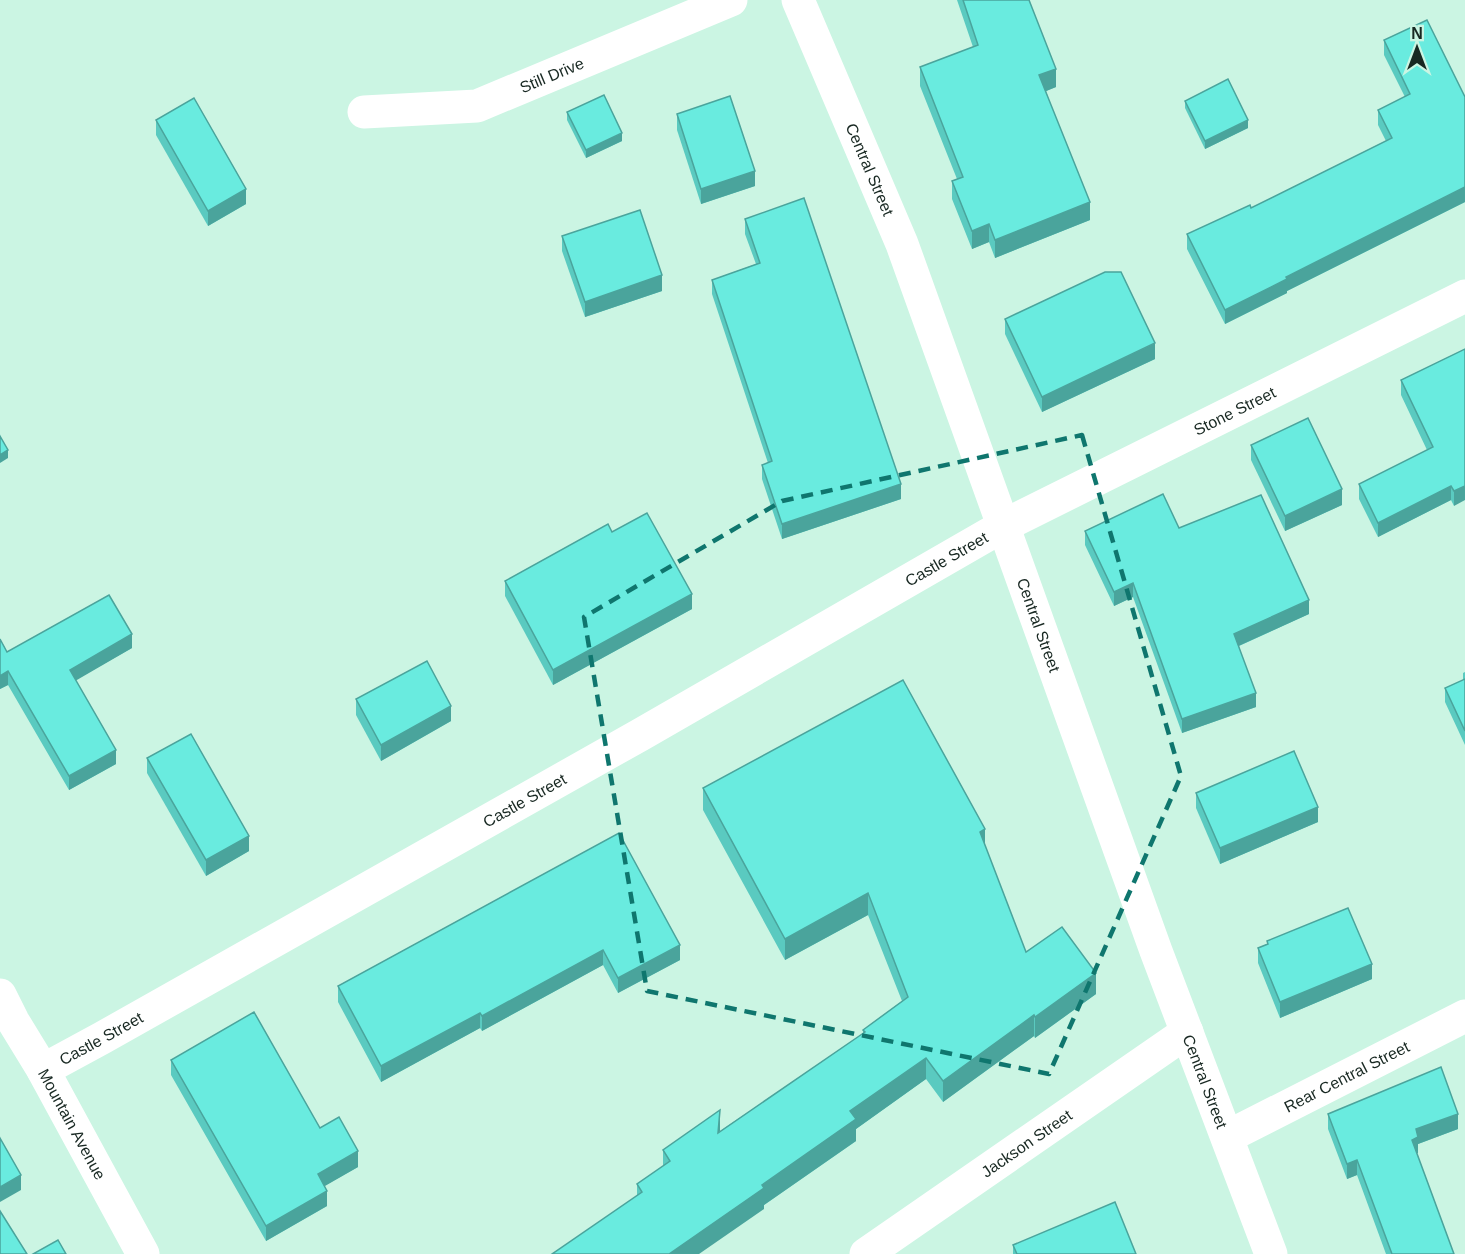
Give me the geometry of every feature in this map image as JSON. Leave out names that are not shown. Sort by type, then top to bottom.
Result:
[{"type":"street","name":"Still Drive","points":[[364,112],[477,106],[731,0]]},
{"type":"street","name":"Central Street","points":[[798,0],[902,244],[1156,951],[1270,1254]]},
{"type":"street","name":"Stone Street","points":[[1003,526],[1465,296]]},
{"type":"street","name":"Castle Street","points":[[43,1070],[630,741],[1003,526]]},
{"type":"street","name":"Mountain Avenue","points":[[0,996],[143,1254]]},
{"type":"street","name":"Rear Central Street","points":[[1227,1137],[1465,1016]]},
{"type":"street","name":"Jackson Street","points":[[866,1254],[1187,1032]]},
{"type":"highlighted area","points":[[1082,435],[1181,776],[1049,1074],[647,991],[584,617],[782,501]]},
{"type":"building","points":[[963,0],[1029,0],[1056,69],[1039,75],[1090,202],[995,240],[989,224],[972,231],[952,181],[963,177],[920,67],[978,45]]},
{"type":"building","points":[[1427,20],[1465,97],[1465,187],[1225,310],[1187,234],[1250,205],[1251,208],[1392,138],[1378,110],[1410,94],[1384,40]]},
{"type":"building","points":[[1228,79],[1248,120],[1205,141],[1185,101]]},
{"type":"building","points":[[604,95],[622,133],[586,150],[567,112]]},
{"type":"building","points":[[730,96],[755,171],[701,189],[677,114]]},
{"type":"building","points":[[194,98],[246,189],[208,211],[156,120]]},
{"type":"building","points":[[804,198],[901,484],[782,524],[762,465],[772,461],[712,280],[760,263],[745,219]]},
{"type":"building","points":[[640,210],[662,275],[585,302],[562,236]]},
{"type":"building","points":[[1105,272],[1121,272],[1155,343],[1042,397],[1005,319]]},
{"type":"building","points":[[1465,349],[1465,486],[1454,491],[1451,486],[1378,523],[1359,484],[1433,447],[1401,380]]},
{"type":"building","points":[[1308,418],[1342,489],[1285,516],[1251,445]]},
{"type":"building","points":[[0,436],[8,450],[0,455]]},
{"type":"building","points":[[1163,494],[1179,528],[1261,495],[1309,600],[1234,634],[1256,693],[1182,719],[1133,583],[1114,592],[1085,531]]},
{"type":"building","points":[[647,513],[692,594],[553,670],[505,581],[608,524],[612,532]]},
{"type":"building","points":[[109,595],[132,634],[70,670],[116,750],[69,776],[8,671],[0,676],[0,639],[7,652]]},
{"type":"building","points":[[427,661],[451,706],[381,745],[356,699]]},
{"type":"building","points":[[1465,679],[1465,731],[1445,688]]},
{"type":"building","points":[[903,680],[985,829],[980,832],[1026,952],[1062,927],[1096,973],[943,1081],[926,1058],[850,1111],[856,1119],[762,1185],[764,1188],[669,1254],[552,1254],[642,1192],[637,1184],[670,1161],[663,1150],[720,1110],[718,1133],[865,1032],[863,1030],[908,997],[868,893],[785,939],[703,788]]},
{"type":"building","points":[[191,734],[249,836],[206,860],[147,758]]},
{"type":"building","points":[[1294,751],[1318,807],[1220,848],[1196,793]]},
{"type":"building","points":[[619,833],[680,945],[618,978],[603,950],[482,1016],[480,1013],[381,1066],[338,986]]},
{"type":"building","points":[[1348,908],[1372,964],[1280,1002],[1258,948],[1268,944],[1267,941]]},
{"type":"building","points":[[254,1012],[320,1128],[339,1117],[358,1151],[318,1174],[327,1191],[266,1226],[171,1060]]},
{"type":"building","points":[[1441,1067],[1458,1114],[1416,1129],[1418,1137],[1412,1140],[1454,1254],[1392,1254],[1357,1160],[1347,1164],[1328,1114]]},
{"type":"building","points":[[0,1138],[21,1175],[0,1187]]},
{"type":"building","points":[[1115,1202],[1136,1254],[1017,1254],[1013,1245]]},
{"type":"building","points":[[0,1211],[27,1254],[0,1254]]},
{"type":"building","points":[[58,1240],[66,1254],[33,1254]]}]
